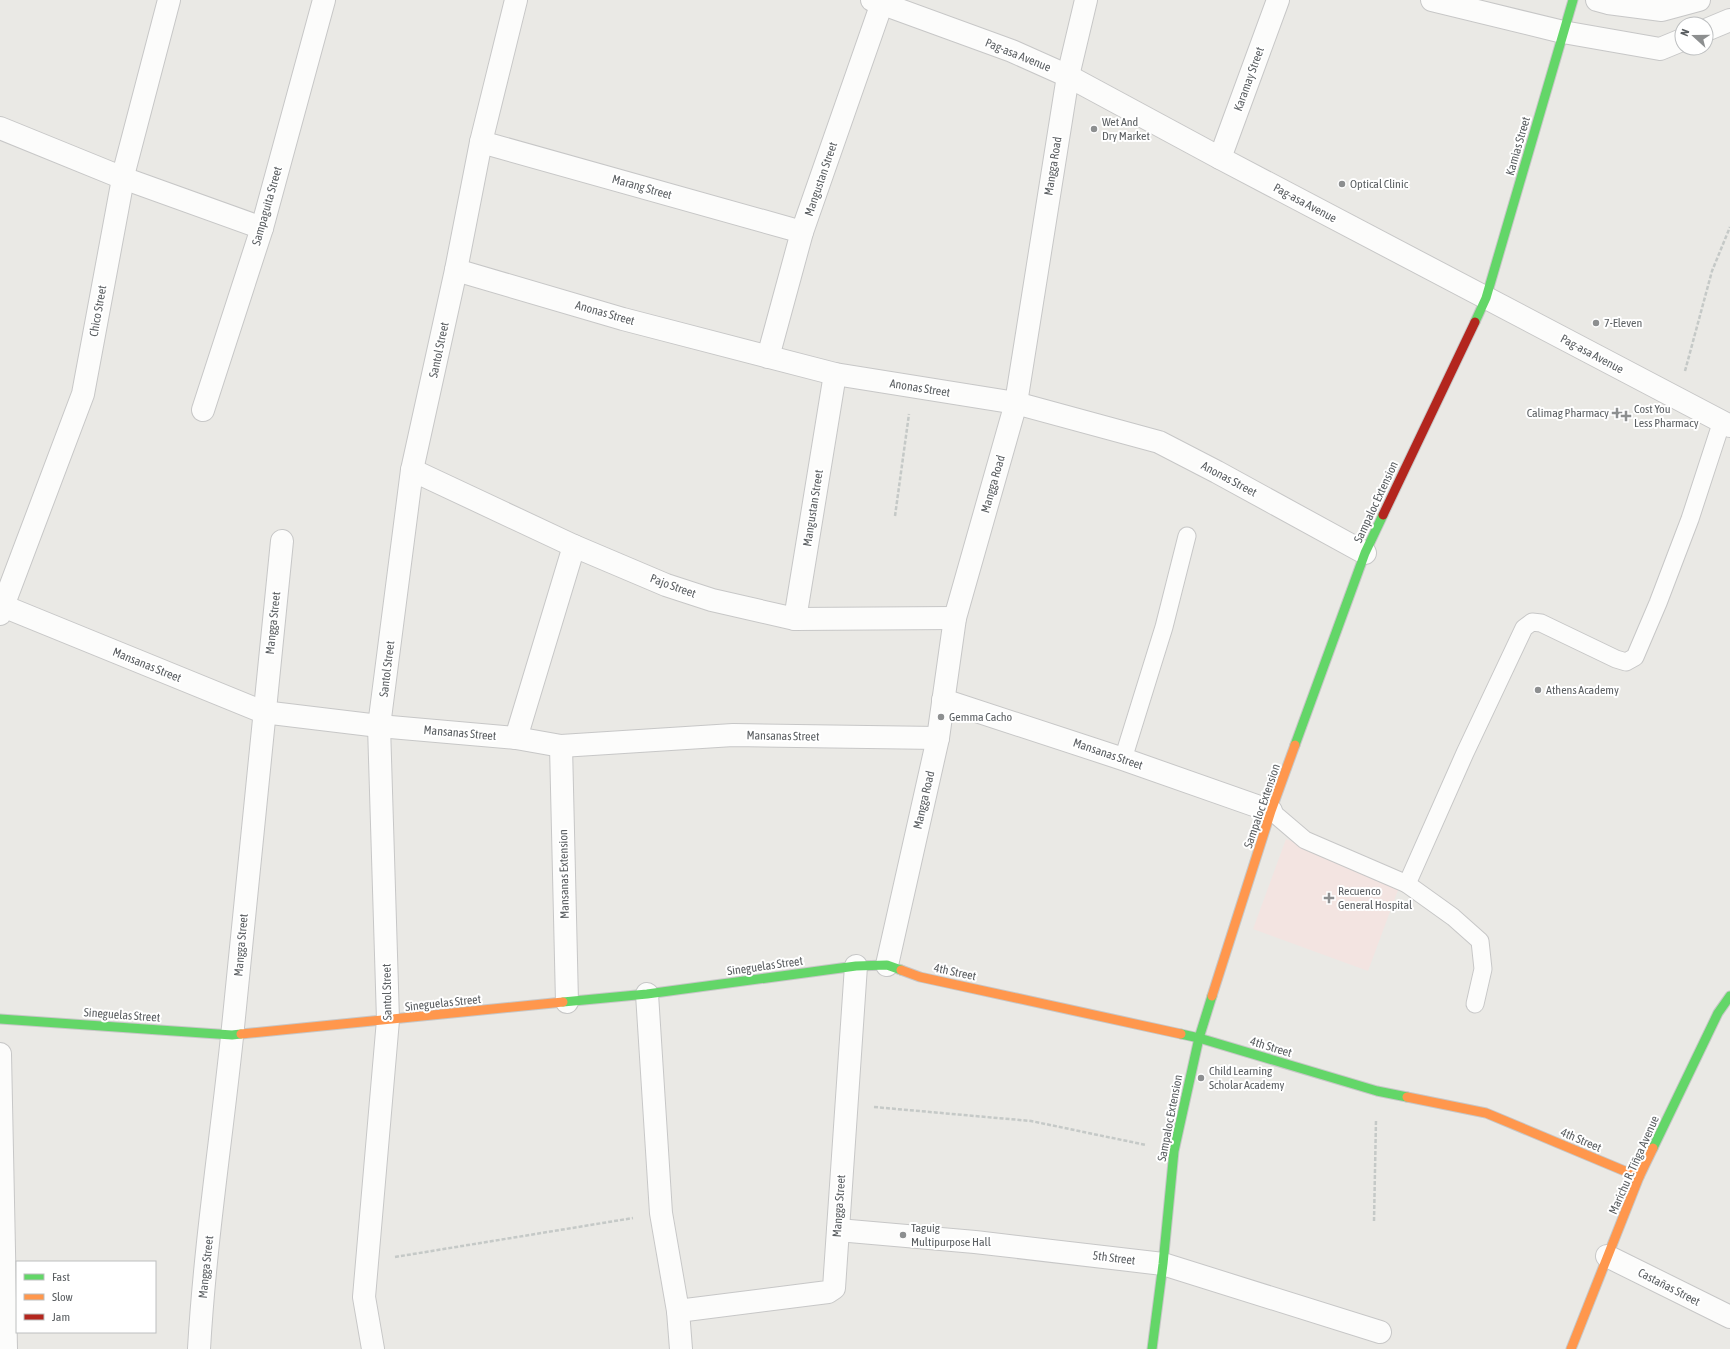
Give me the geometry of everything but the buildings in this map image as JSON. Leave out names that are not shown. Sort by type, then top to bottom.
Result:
[{"type":"street","name":"Chico Street","points":[[2,610],[83,394],[123,178],[168,0]]},
{"type":"street","name":"Sampaguita Street","points":[[203,410],[262,228],[324,0]]},
{"type":"street","name":"Santol Street","points":[[373,1349],[364,1297],[388,1020],[379,726],[412,470],[456,270],[481,142],[516,0]]},
{"type":"street","name":"Mangga Road","points":[[887,965],[938,738],[955,618],[1016,403],[1068,76],[1086,0]]},
{"type":"street","name":"Karamay Street","points":[[1220,158],[1278,0]]},
{"type":"street","points":[[1432,0],[1563,32],[1660,49],[1674,43]]},
{"type":"street","name":"Kamias Street","points":[[1486,298],[1573,0]]},
{"type":"street","points":[[1596,0],[1608,4],[1662,10],[1699,0]]},
{"type":"street","name":"Pag-asa Avenue","points":[[879,2],[1012,51],[1068,76],[1220,158],[1726,424]]},
{"type":"street","name":"Mangustan Street","points":[[768,357],[802,232],[879,2]]},
{"type":"street","points":[[1714,27],[1730,20]]},
{"type":"street","points":[[0,128],[123,178],[262,228]]},
{"type":"street","name":"Marang Street","points":[[481,142],[802,232]]},
{"type":"street","name":"Anonas Street","points":[[456,270],[623,319],[835,374],[913,388],[1016,403],[1159,442],[1365,553]]},
{"type":"street","name":"Sampaloc Extension","points":[[1152,1349],[1163,1264],[1174,1151],[1199,1038],[1271,811],[1365,553],[1486,298]]},
{"type":"street","name":"Mangustan Street","points":[[795,618],[835,374]]},
{"type":"street","name":"Pajo Street","points":[[412,470],[574,546],[666,585],[712,600],[795,618],[955,618]]},
{"type":"street","name":"Mangga Street","points":[[199,1349],[202,1294],[232,1035],[263,712],[282,541]]},
{"type":"street","points":[[516,738],[574,546]]},
{"type":"street","name":"Mansanas Street","points":[[2,610],[263,712],[379,726],[516,738],[561,746],[733,735],[938,738]]},
{"type":"street","name":"Mansanas Street","points":[[944,700],[1123,759],[1271,811]]},
{"type":"street","name":"Mansanas Extension","points":[[561,746],[567,1002]]},
{"type":"street","name":"Sineguelas Street","points":[[0,1019],[232,1035],[647,994],[856,966],[887,965]]},
{"type":"street","name":"4th Street","points":[[887,965],[920,977],[1199,1038],[1377,1091],[1486,1113],[1639,1177]]},
{"type":"street","name":"Mangga Street","points":[[678,1311],[828,1292],[834,1288],[836,1281],[846,1104],[856,966]]},
{"type":"street","points":[[647,994],[661,1213],[678,1311],[681,1349]]},
{"type":"street","name":"Marichu R. Tiñga Avenue","points":[[1571,1349],[1639,1177],[1726,1010]]},
{"type":"street","points":[[0,1054],[6,1349]]},
{"type":"street","name":"5th Street","points":[[838,1230],[975,1242],[1163,1264],[1380,1332]]},
{"type":"street","name":"Castañas Street","points":[[1607,1256],[1730,1317]]},
{"type":"lane","points":[[1407,884],[1465,752],[1524,628],[1532,622],[1541,623],[1616,659],[1626,662],[1635,657],[1658,603],[1726,424]]},
{"type":"lane","points":[[1123,759],[1164,627],[1187,536]]},
{"type":"lane","points":[[1271,811],[1305,840],[1407,884],[1453,917],[1480,942],[1483,969],[1475,1004]]},
{"type":"path","points":[[1676,398],[1712,271],[1730,227]]},
{"type":"path","points":[[895,516],[913,388]]},
{"type":"path","points":[[1374,1221],[1377,1091]]},
{"type":"path","points":[[846,1104],[1031,1122],[1174,1151]]},
{"type":"path","points":[[368,1262],[661,1213]]},
{"type":"shaded area","name":"Recuenco General Hospital","points":[[1286,839],[1401,882],[1368,971],[1253,929]]},
{"type":"traffic: fast","points":[[1475,322],[1486,298],[1573,0]]},
{"type":"traffic: fast","points":[[1295,745],[1365,553],[1383,515]]},
{"type":"traffic: fast","points":[[563,1002],[647,994],[856,966],[887,965],[901,970]]},
{"type":"traffic: fast","points":[[1152,1349],[1163,1264],[1174,1151],[1199,1038],[1212,996]]},
{"type":"traffic: fast","points":[[1653,1148],[1718,1013],[1730,996]]},
{"type":"traffic: fast","points":[[0,1019],[232,1035],[241,1034]]},
{"type":"traffic: fast","points":[[1181,1034],[1377,1091],[1407,1097]]},
{"type":"traffic: slow","points":[[1212,996],[1271,811],[1295,745]]},
{"type":"traffic: slow","points":[[901,970],[920,977],[1181,1034]]},
{"type":"traffic: slow","points":[[241,1034],[563,1002]]},
{"type":"traffic: slow","points":[[1407,1097],[1486,1113],[1639,1177]]},
{"type":"traffic: slow","points":[[1571,1349],[1639,1177],[1653,1148]]},
{"type":"traffic: jam","points":[[1383,515],[1475,322]]},
{"type":"place","name":"Wet And Dry Market","points":[[1094,129]]},
{"type":"place","name":"Optical Clinic","points":[[1342,184]]},
{"type":"place","name":"7-Eleven","points":[[1596,323]]},
{"type":"place","name":"Calimag Pharmacy","points":[[1617,413]]},
{"type":"place","name":"Cost You Less Pharmacy","points":[[1626,416]]},
{"type":"place","name":"Athens Academy","points":[[1538,690]]},
{"type":"place","name":"Gemma Cacho","points":[[941,717]]},
{"type":"place","name":"Recuenco General Hospital","points":[[1329,898]]},
{"type":"place","name":"Child Learning Scholar Academy","points":[[1201,1078]]},
{"type":"place","name":"Taguig Multipurpose Hall","points":[[903,1235]]}]
